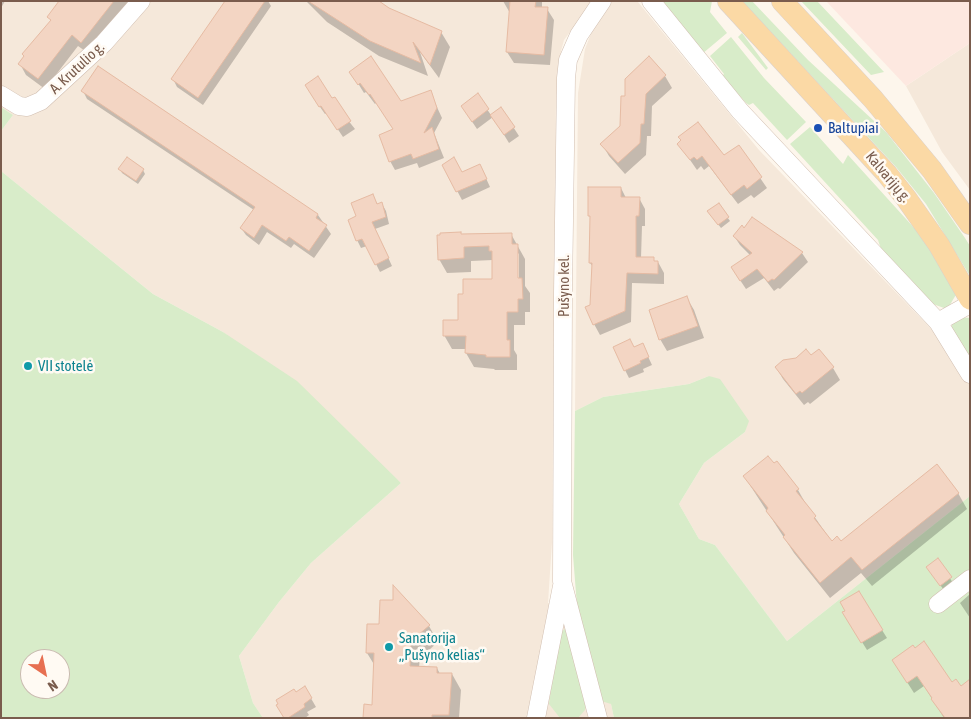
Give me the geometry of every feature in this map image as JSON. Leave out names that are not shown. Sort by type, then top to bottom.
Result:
[{"type":"main road","name":"Kalvarijų g.","points":[[728,1],[887,174],[939,245],[970,299]]},
{"type":"main road","points":[[782,1],[873,99],[932,170],[970,224]]},
{"type":"street","name":"A. Krutulio g.","points":[[1,95],[19,106],[28,108],[41,102],[104,43],[141,1]]},
{"type":"street","name":"Pušyno kel.","points":[[536,718],[562,581],[566,78],[568,60],[576,42],[602,1]]},
{"type":"street","points":[[650,1],[740,111],[938,322],[970,374]]},
{"type":"street","points":[[938,322],[970,304]]},
{"type":"street","points":[[938,604],[970,579]]},
{"type":"street","name":"Pušyno kel.","points":[[562,581],[598,718]]},
{"type":"shaded area","points":[[1,1],[593,1],[564,40],[561,51],[556,101],[552,542],[548,603],[577,606],[611,704],[614,718],[263,718],[253,703],[239,656],[311,563],[401,483],[223,332],[153,294],[1,171],[1,131],[13,115],[1,107]]},
{"type":"shaded area","points":[[612,1],[638,2],[759,150],[936,334],[970,385],[970,496],[787,641],[715,545],[699,539],[679,504],[704,463],[745,432],[748,421],[709,376],[689,384],[603,397],[575,411],[578,93],[585,49],[592,31]]},
{"type":"shaded area","points":[[826,1],[970,1],[970,43],[906,86]]},
{"type":"shaded area","points":[[970,43],[970,190],[942,152],[906,86]]},
{"type":"green space","points":[[661,1],[712,1],[710,12],[727,33],[702,54]]},
{"type":"green space","points":[[742,1],[752,1],[808,60],[886,132],[934,193],[970,246],[970,276],[926,204],[896,167]]},
{"type":"green space","points":[[801,1],[817,1],[884,72],[871,75]]},
{"type":"green space","points":[[742,33],[768,68],[766,70],[738,37]]},
{"type":"green space","points":[[731,37],[764,78],[806,122],[787,140],[753,103],[749,105],[746,103],[722,76],[724,74],[710,56]]},
{"type":"green space","points":[[1,107],[13,115],[1,131]]},
{"type":"green space","points":[[810,127],[843,164],[848,155],[916,230],[957,293],[948,308],[933,304],[881,249],[878,240],[790,144]]},
{"type":"green space","points":[[1,171],[153,294],[223,332],[297,381],[401,483],[311,563],[239,656],[253,703],[263,718],[1,718]]},
{"type":"green space","points":[[959,317],[970,318],[970,360],[952,328],[952,324]]},
{"type":"green space","points":[[709,376],[720,379],[749,421],[745,432],[704,463],[679,504],[699,539],[715,545],[787,641],[970,496],[970,718],[614,718],[611,704],[598,700],[577,606],[573,555],[575,411],[603,397],[689,384]]},
{"type":"green space","points":[[565,629],[568,630],[586,706],[578,718],[560,718],[549,704],[558,637]]},
{"type":"building","points":[[59,1],[114,1],[81,43],[72,35],[38,79],[18,64],[24,56],[22,54],[51,20],[47,17]]},
{"type":"building","points":[[225,1],[265,1],[198,98],[171,79]]},
{"type":"building","points":[[308,1],[379,1],[389,8],[442,31],[430,65],[413,42],[421,63],[370,41]]},
{"type":"building","points":[[510,1],[536,1],[535,7],[548,7],[544,55],[506,52]]},
{"type":"building","points":[[371,56],[401,101],[431,90],[437,108],[424,133],[432,127],[439,149],[413,159],[411,154],[389,162],[379,135],[393,129],[370,94],[360,83],[358,85],[349,72]]},
{"type":"building","points":[[649,56],[666,75],[646,94],[644,124],[641,124],[640,143],[618,163],[600,144],[620,126],[621,96],[625,96],[625,79]]},
{"type":"building","points":[[98,66],[318,214],[316,218],[327,225],[309,251],[289,237],[286,241],[262,225],[254,238],[240,228],[255,207],[81,91]]},
{"type":"building","points":[[318,76],[332,98],[335,97],[351,121],[337,130],[305,85]]},
{"type":"building","points":[[478,93],[489,109],[472,122],[461,106]]},
{"type":"building","points":[[501,107],[515,127],[504,135],[490,115]]},
{"type":"building","points":[[698,122],[724,155],[739,145],[762,177],[747,189],[744,185],[731,195],[702,156],[697,160],[694,157],[690,160],[677,144],[681,140],[678,137]]},
{"type":"building","points":[[127,157],[144,169],[136,181],[118,169]]},
{"type":"building","points":[[454,157],[462,172],[480,164],[487,179],[456,192],[442,165]]},
{"type":"building","points":[[588,187],[621,187],[621,197],[640,197],[639,216],[636,216],[636,257],[654,257],[654,261],[658,261],[658,274],[627,273],[625,311],[593,325],[585,307],[590,305],[592,263],[589,263],[590,216],[588,216]]},
{"type":"building","points":[[373,194],[377,204],[382,202],[386,217],[372,222],[389,258],[375,265],[362,239],[356,241],[348,220],[356,216],[351,203]]},
{"type":"building","points":[[719,203],[729,217],[718,225],[707,211]]},
{"type":"building","points":[[752,217],[803,252],[774,280],[772,279],[768,282],[757,269],[740,281],[731,267],[752,253],[733,236],[742,225],[744,228]]},
{"type":"building","points":[[461,232],[461,234],[512,233],[512,244],[518,244],[518,278],[522,278],[523,299],[518,299],[518,312],[507,312],[507,340],[510,340],[510,357],[486,357],[486,355],[465,353],[466,336],[443,336],[443,320],[458,320],[458,294],[463,294],[463,279],[492,279],[492,251],[489,251],[489,246],[464,247],[464,258],[438,260],[437,235],[440,235],[440,233]]},
{"type":"building","points":[[687,296],[698,326],[659,340],[649,310]]},
{"type":"building","points":[[630,339],[634,347],[643,343],[649,357],[624,371],[613,347]]},
{"type":"building","points":[[806,349],[811,355],[819,349],[834,367],[802,393],[800,391],[796,394],[775,367],[783,360],[796,358]]},
{"type":"building","points":[[768,456],[774,463],[777,461],[799,489],[796,491],[816,516],[814,518],[832,541],[837,536],[841,541],[937,464],[959,493],[862,570],[851,557],[820,583],[783,537],[785,535],[766,511],[768,508],[743,476]]},
{"type":"building","points":[[938,558],[952,577],[940,586],[926,567]]},
{"type":"building","name":"Sanatorija „Pušyno kelias“","points":[[393,585],[430,625],[411,641],[410,666],[437,667],[437,673],[452,673],[449,715],[432,715],[432,718],[363,718],[364,704],[372,705],[374,653],[366,653],[367,624],[379,624],[380,600],[393,600]]},
{"type":"building","points":[[859,591],[883,630],[861,643],[842,612],[845,611],[840,602]]},
{"type":"building","points":[[924,641],[952,682],[956,679],[961,686],[970,679],[970,718],[945,718],[917,676],[907,683],[892,660],[913,645],[915,648]]},
{"type":"building","points":[[305,686],[312,698],[304,704],[305,707],[288,718],[284,718],[276,705],[278,704],[276,700],[294,689],[296,692]]},
{"type":"place","name":"Baltupiai","points":[[818,128]]},
{"type":"place","name":"VII stotelė","points":[[28,366]]},
{"type":"place","name":"Sanatorija „Pušyno kelias“","points":[[389,647]]}]
